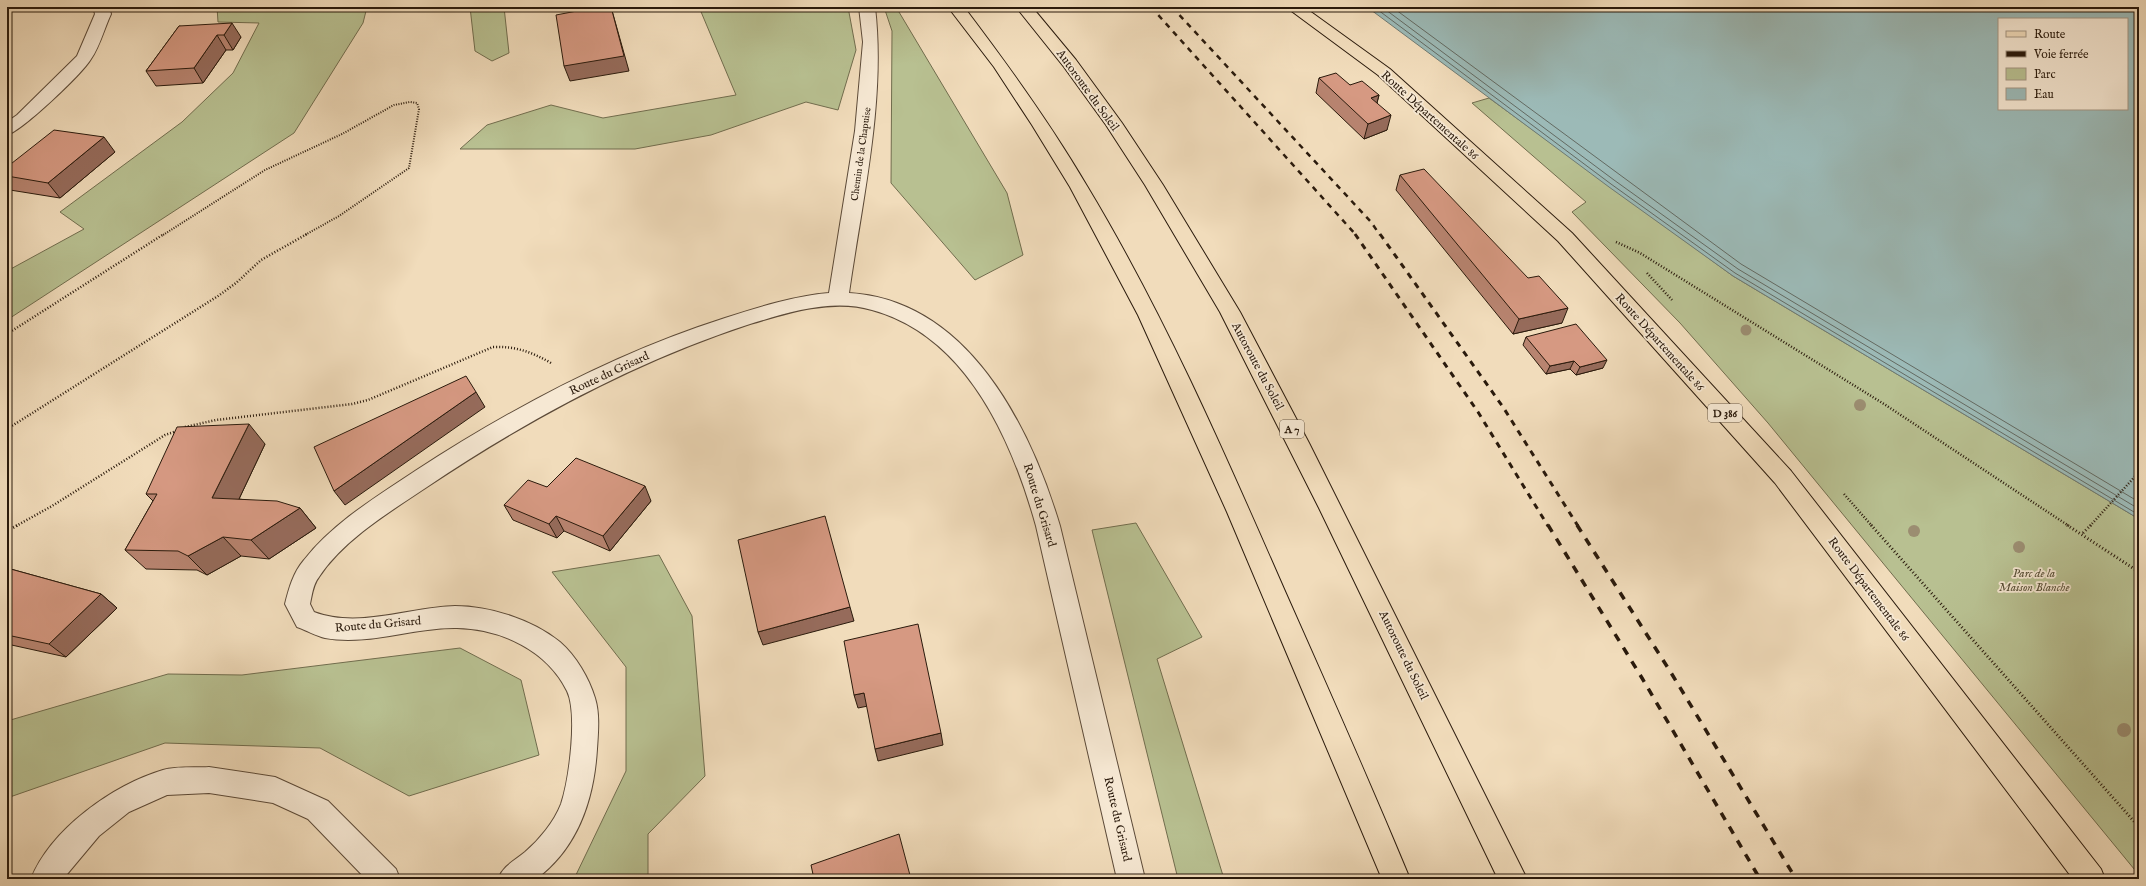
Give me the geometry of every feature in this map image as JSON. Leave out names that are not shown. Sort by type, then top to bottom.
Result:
[{"type":"main road","points":[[956,7],[987,45],[1053,141],[1134,289],[1196,414],[1289,627],[1396,879]]},
{"type":"main road","name":"Autoroute du Soleil","points":[[1024,7],[1117,129],[1202,263],[1277,398],[1513,879]]},
{"type":"main road","name":"Route Départementale 86","points":[[1294,7],[1384,72],[1576,249],[1783,477],[2091,879]]},
{"type":"street","points":[[7,130],[23,119],[84,58],[103,14],[101,7]]},
{"type":"street","name":"Chemin de la Chapuise","points":[[838,300],[864,131],[871,42],[867,7]]},
{"type":"street","name":"Route du Grisard","points":[[512,879],[544,854],[572,810],[586,746],[581,692],[551,650],[508,626],[457,616],[350,628],[326,628],[309,624],[299,614],[297,601],[303,580],[318,560],[372,511],[467,448],[585,383],[714,327],[796,303],[838,300],[870,302],[908,315],[936,333],[974,371],[1000,407],[1029,463],[1052,543],[1131,879]]},
{"type":"street","points":[[45,879],[62,855],[89,826],[119,803],[165,782],[208,780],[275,790],[318,810],[386,879]]},
{"type":"path","points":[[7,334],[265,170],[342,134],[394,106],[410,102],[417,103],[419,109],[409,168],[404,173],[339,216],[261,260],[236,283],[218,296],[7,429]]},
{"type":"path","points":[[1626,252],[1616,241],[1640,253],[1884,404],[2083,533],[2139,572]]},
{"type":"path","points":[[1641,267],[1672,301]]},
{"type":"path","points":[[7,531],[52,506],[165,435],[189,426],[216,420],[352,404],[368,400],[493,347],[507,346],[535,353],[585,383]]},
{"type":"path","points":[[2083,533],[2139,472]]},
{"type":"path","points":[[1842,491],[2139,827]]},
{"type":"green space","points":[[217,7],[367,7],[363,23],[294,133],[7,320],[7,271],[84,229],[60,212],[182,122],[233,73],[259,23],[218,22]]},
{"type":"green space","points":[[470,7],[504,7],[509,53],[492,61],[475,51]]},
{"type":"green space","points":[[699,7],[848,7],[856,50],[838,110],[806,102],[711,135],[635,149],[460,149],[487,125],[551,105],[603,118],[736,95]]},
{"type":"green space","points":[[884,7],[896,7],[1007,193],[1023,255],[975,280],[891,183],[892,31]]},
{"type":"green space","name":"Parc de la Maison Blanche","points":[[1489,98],[1733,276],[2139,519],[2139,875],[1768,423],[1680,323],[1572,212],[1586,202],[1472,103]]},
{"type":"green space","points":[[1136,523],[1202,637],[1157,659],[1224,879],[1178,879],[1092,530]]},
{"type":"green space","points":[[659,555],[692,616],[705,776],[648,834],[648,879],[574,879],[626,771],[626,667],[552,572]]},
{"type":"green space","points":[[460,648],[521,680],[539,755],[409,796],[320,748],[165,743],[7,798],[7,721],[168,674],[242,675]]},
{"type":"water","points":[[1367,7],[2139,7],[2139,519],[1733,276],[1609,187]]},
{"type":"building","points":[[598,7],[611,7],[624,56],[564,66],[556,15]]},
{"type":"building","points":[[232,23],[224,35],[217,35],[194,68],[146,71],[179,26]]},
{"type":"building","points":[[1336,73],[1350,85],[1362,81],[1379,95],[1371,98],[1391,115],[1368,124],[1319,78]]},
{"type":"building","points":[[54,130],[104,137],[48,183],[7,176],[7,167]]},
{"type":"building","points":[[1424,169],[1528,278],[1539,276],[1568,308],[1519,319],[1400,175]]},
{"type":"building","points":[[1576,324],[1607,360],[1580,367],[1574,361],[1550,366],[1526,337]]},
{"type":"building","points":[[466,376],[476,392],[334,491],[314,447]]},
{"type":"building","points":[[249,424],[212,498],[277,501],[300,508],[251,540],[223,537],[188,556],[178,551],[125,550],[157,494],[146,494],[177,427]]},
{"type":"building","points":[[576,458],[645,486],[603,536],[556,516],[549,524],[504,505],[528,480],[547,487]]},
{"type":"building","points":[[825,516],[850,607],[758,632],[738,540]]},
{"type":"building","points":[[7,568],[101,594],[49,644],[7,635]]},
{"type":"building","points":[[918,624],[941,733],[875,749],[864,693],[854,695],[844,641]]},
{"type":"building","points":[[899,834],[911,879],[814,879],[811,865]]},
{"type":"railway","points":[[1151,7],[1356,235]]},
{"type":"railway","points":[[1172,7],[1371,222],[1380,235]]},
{"type":"railway","points":[[1355,234],[1478,412],[1548,526]]},
{"type":"railway","points":[[1380,234],[1503,407],[1578,526]]},
{"type":"railway","points":[[1548,525],[1642,678],[1760,879]]},
{"type":"railway","points":[[1577,525],[1670,671],[1796,879]]}]
